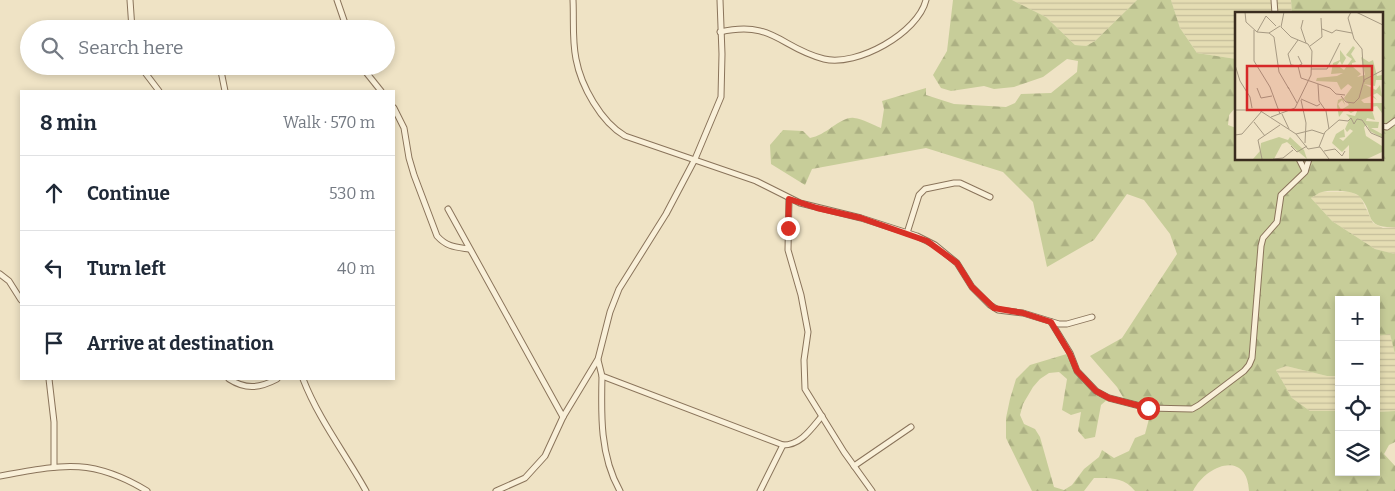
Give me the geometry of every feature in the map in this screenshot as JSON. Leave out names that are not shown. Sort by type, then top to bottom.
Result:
[{"type":"street","points":[[130,0],[131,20]]},
{"type":"street","points":[[337,0],[344,20]]},
{"type":"street","points":[[573,0],[575,56],[582,79],[602,116],[610,126],[625,136],[756,181],[789,199],[817,208],[861,218],[907,233],[934,245],[957,263],[972,287],[994,308],[1067,324],[1092,317]]},
{"type":"street","points":[[496,491],[525,478],[545,456],[563,418],[598,359],[610,312],[619,290],[666,214],[695,159],[721,97],[720,0]]},
{"type":"street","points":[[720,32],[739,29],[759,30],[770,33],[810,54],[826,60],[835,60],[860,56],[891,42],[920,15],[926,0]]},
{"type":"street","points":[[147,75],[158,90]]},
{"type":"street","points":[[222,75],[225,90]]},
{"type":"street","points":[[368,75],[380,90]]},
{"type":"street","points":[[395,110],[404,128],[414,175],[437,236],[444,244],[450,247],[469,248]]},
{"type":"street","points":[[1382,126],[1387,127],[1395,121]]},
{"type":"street","points":[[1299,160],[1305,172]]},
{"type":"street","points":[[1051,322],[1070,354],[1077,371],[1096,391],[1109,398],[1148,408],[1192,409],[1199,405],[1249,366],[1252,358],[1261,246],[1264,238],[1277,222],[1281,195],[1305,172],[1309,160]]},
{"type":"street","points":[[907,233],[919,195],[925,189],[960,183],[990,197]]},
{"type":"street","points":[[789,199],[788,250],[801,295],[808,332],[804,360],[804,383],[807,393],[872,491]]},
{"type":"street","points":[[448,210],[563,418]]},
{"type":"street","points":[[0,274],[9,281],[20,298]]},
{"type":"street","points":[[598,359],[602,376],[602,414],[606,460],[620,491]]},
{"type":"street","points":[[602,376],[783,445],[791,445],[800,440],[822,416]]},
{"type":"street","points":[[49,380],[54,422],[54,467]]},
{"type":"street","points":[[231,380],[250,387],[258,387],[275,380]]},
{"type":"street","points":[[303,380],[328,431],[366,491]]},
{"type":"street","points":[[854,466],[911,427]]},
{"type":"street","points":[[760,491],[783,445]]},
{"type":"street","points":[[0,476],[76,465],[96,468],[117,475],[147,491]]},
{"type":"shaded area","points":[[1012,0],[1137,0],[1095,41],[1086,46],[1075,45],[1046,17]]},
{"type":"shaded area","points":[[1171,0],[1291,0],[1292,12],[1235,12],[1235,59],[1197,53],[1180,28]]},
{"type":"shaded area","points":[[1321,192],[1350,192],[1360,196],[1373,223],[1383,228],[1395,227],[1395,254],[1375,249],[1332,221],[1311,198]]},
{"type":"shaded area","points":[[1390,333],[1395,354],[1395,411],[1380,412],[1380,335]]},
{"type":"shaded area","points":[[1286,366],[1327,376],[1335,376],[1335,411],[1310,411],[1292,398],[1276,370]]},
{"type":"green space","points":[[953,0],[1012,0],[1046,17],[1075,45],[1086,46],[1095,41],[1137,0],[1171,0],[1180,28],[1197,53],[1235,59],[1235,108],[1229,115],[1228,125],[1235,128],[1235,160],[1382,160],[1382,12],[1292,12],[1291,0],[1395,0],[1395,227],[1385,227],[1374,222],[1360,197],[1353,193],[1326,191],[1311,198],[1332,221],[1375,249],[1395,254],[1395,354],[1390,334],[1380,335],[1380,296],[1335,296],[1335,376],[1327,376],[1286,366],[1276,370],[1292,398],[1310,411],[1335,411],[1335,476],[1380,476],[1380,412],[1395,411],[1395,442],[1389,445],[1384,454],[1395,466],[1395,491],[1249,491],[1247,478],[1241,470],[1234,466],[1226,466],[1216,468],[1207,474],[1193,491],[1135,491],[1131,486],[1122,481],[1112,478],[1094,478],[1084,491],[1032,491],[1006,438],[1006,418],[1016,379],[1030,365],[1070,353],[1081,374],[1090,384],[1109,398],[1101,405],[1095,437],[1085,439],[1078,431],[1081,412],[1071,415],[1062,410],[1067,379],[1059,372],[1049,373],[1033,387],[1023,404],[1020,415],[1024,424],[1035,429],[1040,437],[1054,487],[1064,490],[1072,485],[1084,469],[1099,457],[1102,450],[1114,458],[1129,451],[1135,438],[1145,434],[1150,415],[1127,404],[1117,387],[1090,356],[1122,338],[1177,254],[1170,234],[1144,200],[1127,194],[1094,240],[1047,267],[1033,202],[1003,172],[926,148],[812,169],[805,185],[771,164],[770,145],[783,130],[803,131],[810,138],[822,134],[849,118],[864,121],[881,128],[884,109],[882,101],[926,88],[926,95],[954,104],[1006,107],[1015,103],[1021,94],[1051,93],[1077,72],[1078,61],[1067,59],[1043,77],[1014,87],[994,89],[984,86],[951,91],[941,88],[933,75],[947,51]]},
{"type":"route","points":[[788,228],[789,199],[817,208],[861,218],[927,241],[957,263],[972,287],[994,308],[1023,313],[1051,322],[1070,354],[1077,371],[1096,391],[1127,404],[1148,408]]}]
